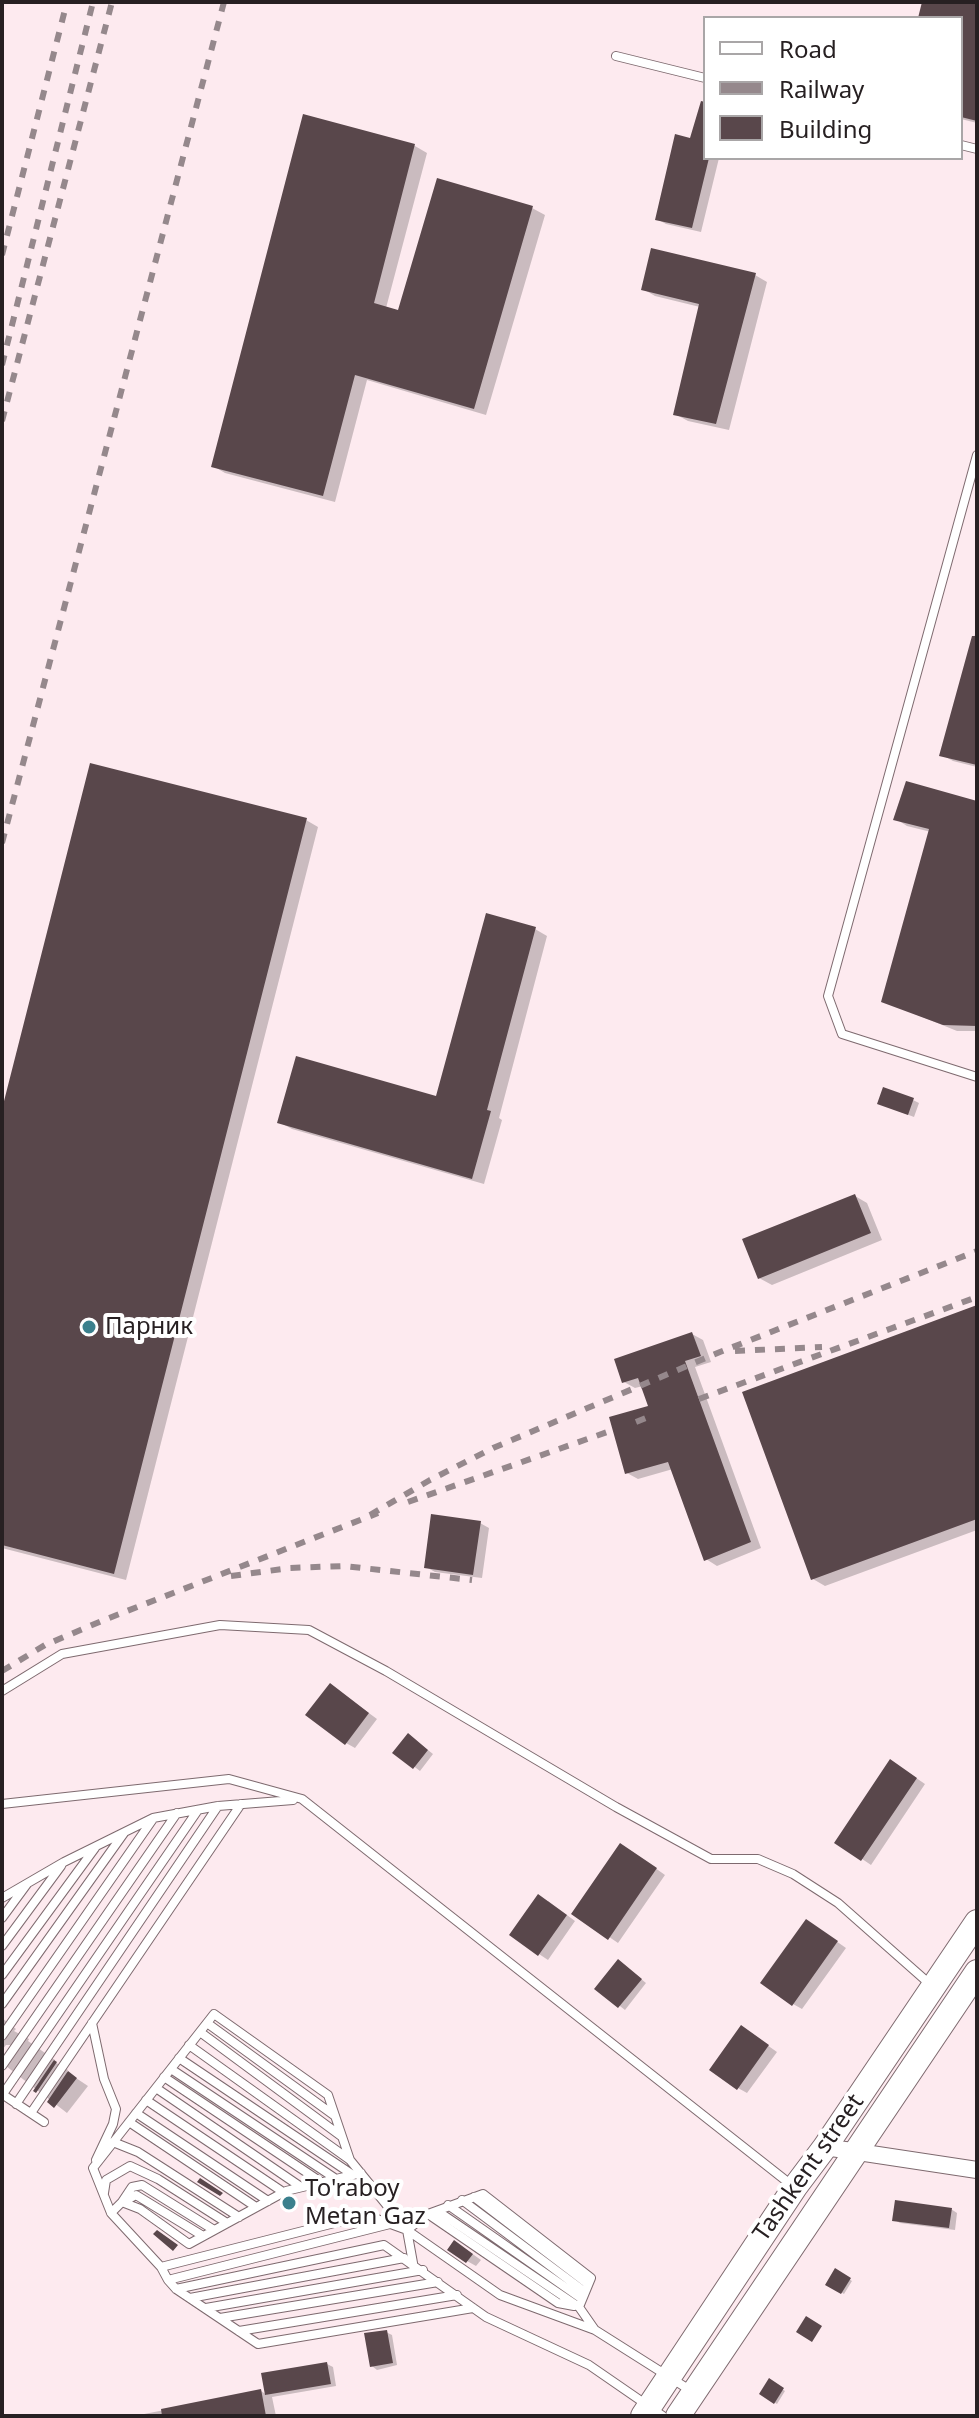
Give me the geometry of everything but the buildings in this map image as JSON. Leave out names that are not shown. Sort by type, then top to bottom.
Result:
[{"type":"main road","name":"Tashkent street","points":[[652,2413],[670,2377],[795,2187],[977,1922]]},
{"type":"main road","name":"Tashkent street","points":[[678,2416],[977,1972]]},
{"type":"street","points":[[825,2147],[977,2170]]},
{"type":"lane","points":[[616,56],[703,78]]},
{"type":"lane","points":[[977,455],[828,996],[842,1034],[977,1077]]},
{"type":"lane","points":[[2,1691],[62,1654],[220,1625],[309,1630],[386,1671],[616,1807],[711,1859],[758,1859],[793,1874],[838,1903],[933,1987]]},
{"type":"lane","points":[[2,1804],[229,1779],[302,1799],[795,2187]]},
{"type":"lane","points":[[2,1898],[97,1844],[153,1818],[218,1806],[302,1799]]},
{"type":"lane","points":[[31,2113],[241,1804]]},
{"type":"lane","points":[[16,2104],[218,1806]]},
{"type":"lane","points":[[44,2122],[2,2094],[198,1810]]},
{"type":"lane","points":[[2,2066],[178,1812]]},
{"type":"lane","points":[[2,2036],[153,1818]]},
{"type":"lane","points":[[2,2004],[124,1832]]},
{"type":"lane","points":[[2,1975],[97,1844]]},
{"type":"lane","points":[[2,1946],[64,1862]]},
{"type":"lane","points":[[2,1918],[30,1881]]},
{"type":"lane","points":[[93,2168],[214,2014],[328,2095],[357,2174]]},
{"type":"lane","points":[[92,2023],[104,2079],[116,2109],[113,2124],[101,2143],[93,2168],[111,2213],[161,2267],[176,2289],[258,2344],[473,2308]]},
{"type":"lane","points":[[200,2032],[342,2137]]},
{"type":"lane","points":[[189,2045],[350,2160]]},
{"type":"lane","points":[[179,2058],[357,2174],[407,2230],[500,2295],[595,2330],[694,2393]]},
{"type":"lane","points":[[171,2069],[336,2179]]},
{"type":"lane","points":[[164,2077],[321,2182]]},
{"type":"lane","points":[[156,2088],[301,2187]]},
{"type":"lane","points":[[146,2100],[283,2192]]},
{"type":"lane","points":[[136,2113],[268,2201]]},
{"type":"lane","points":[[129,2122],[256,2207]]},
{"type":"lane","points":[[113,2142],[138,2152],[239,2217]]},
{"type":"lane","points":[[103,2194],[106,2180],[130,2166],[158,2179],[227,2223]]},
{"type":"lane","points":[[122,2202],[140,2209],[189,2244],[283,2192],[357,2174]]},
{"type":"lane","points":[[111,2213],[132,2187],[142,2185],[214,2230]]},
{"type":"lane","points":[[407,2230],[428,2214],[483,2194],[591,2278],[583,2296]]},
{"type":"lane","points":[[122,2202],[136,2195],[203,2236]]},
{"type":"lane","points":[[462,2200],[583,2296],[595,2330]]},
{"type":"lane","points":[[448,2205],[583,2296]]},
{"type":"lane","points":[[439,2212],[583,2296]]},
{"type":"lane","points":[[428,2214],[558,2303],[583,2296]]},
{"type":"lane","points":[[161,2267],[366,2215],[407,2230]]},
{"type":"lane","points":[[168,2280],[391,2224]]},
{"type":"lane","points":[[407,2230],[413,2263]]},
{"type":"lane","points":[[176,2289],[384,2245],[486,2317],[589,2365],[652,2413]]},
{"type":"lane","points":[[190,2298],[404,2258]]},
{"type":"lane","points":[[205,2308],[423,2270]]},
{"type":"lane","points":[[219,2318],[438,2282]]},
{"type":"lane","points":[[238,2331],[457,2295]]},
{"type":"railway","points":[[2,255],[67,2]]},
{"type":"railway","points":[[2,365],[93,2]]},
{"type":"railway","points":[[2,421],[112,2]]},
{"type":"railway","points":[[2,843],[224,2]]},
{"type":"railway","points":[[370,1515],[493,1448],[720,1352],[977,1251]]},
{"type":"railway","points":[[699,1399],[977,1297]]},
{"type":"railway","points":[[735,1351],[822,1347]]},
{"type":"railway","points":[[636,1422],[651,1416]]},
{"type":"railway","points":[[408,1502],[613,1430]]},
{"type":"railway","points":[[2,1671],[45,1645],[104,1620],[378,1513]]},
{"type":"railway","points":[[231,1576],[290,1568],[344,1566],[472,1580]]},
{"type":"place","name":"Парник","points":[[89,1327]]},
{"type":"place","name":"To'raboy Metan Gaz","points":[[289,2203]]}]
